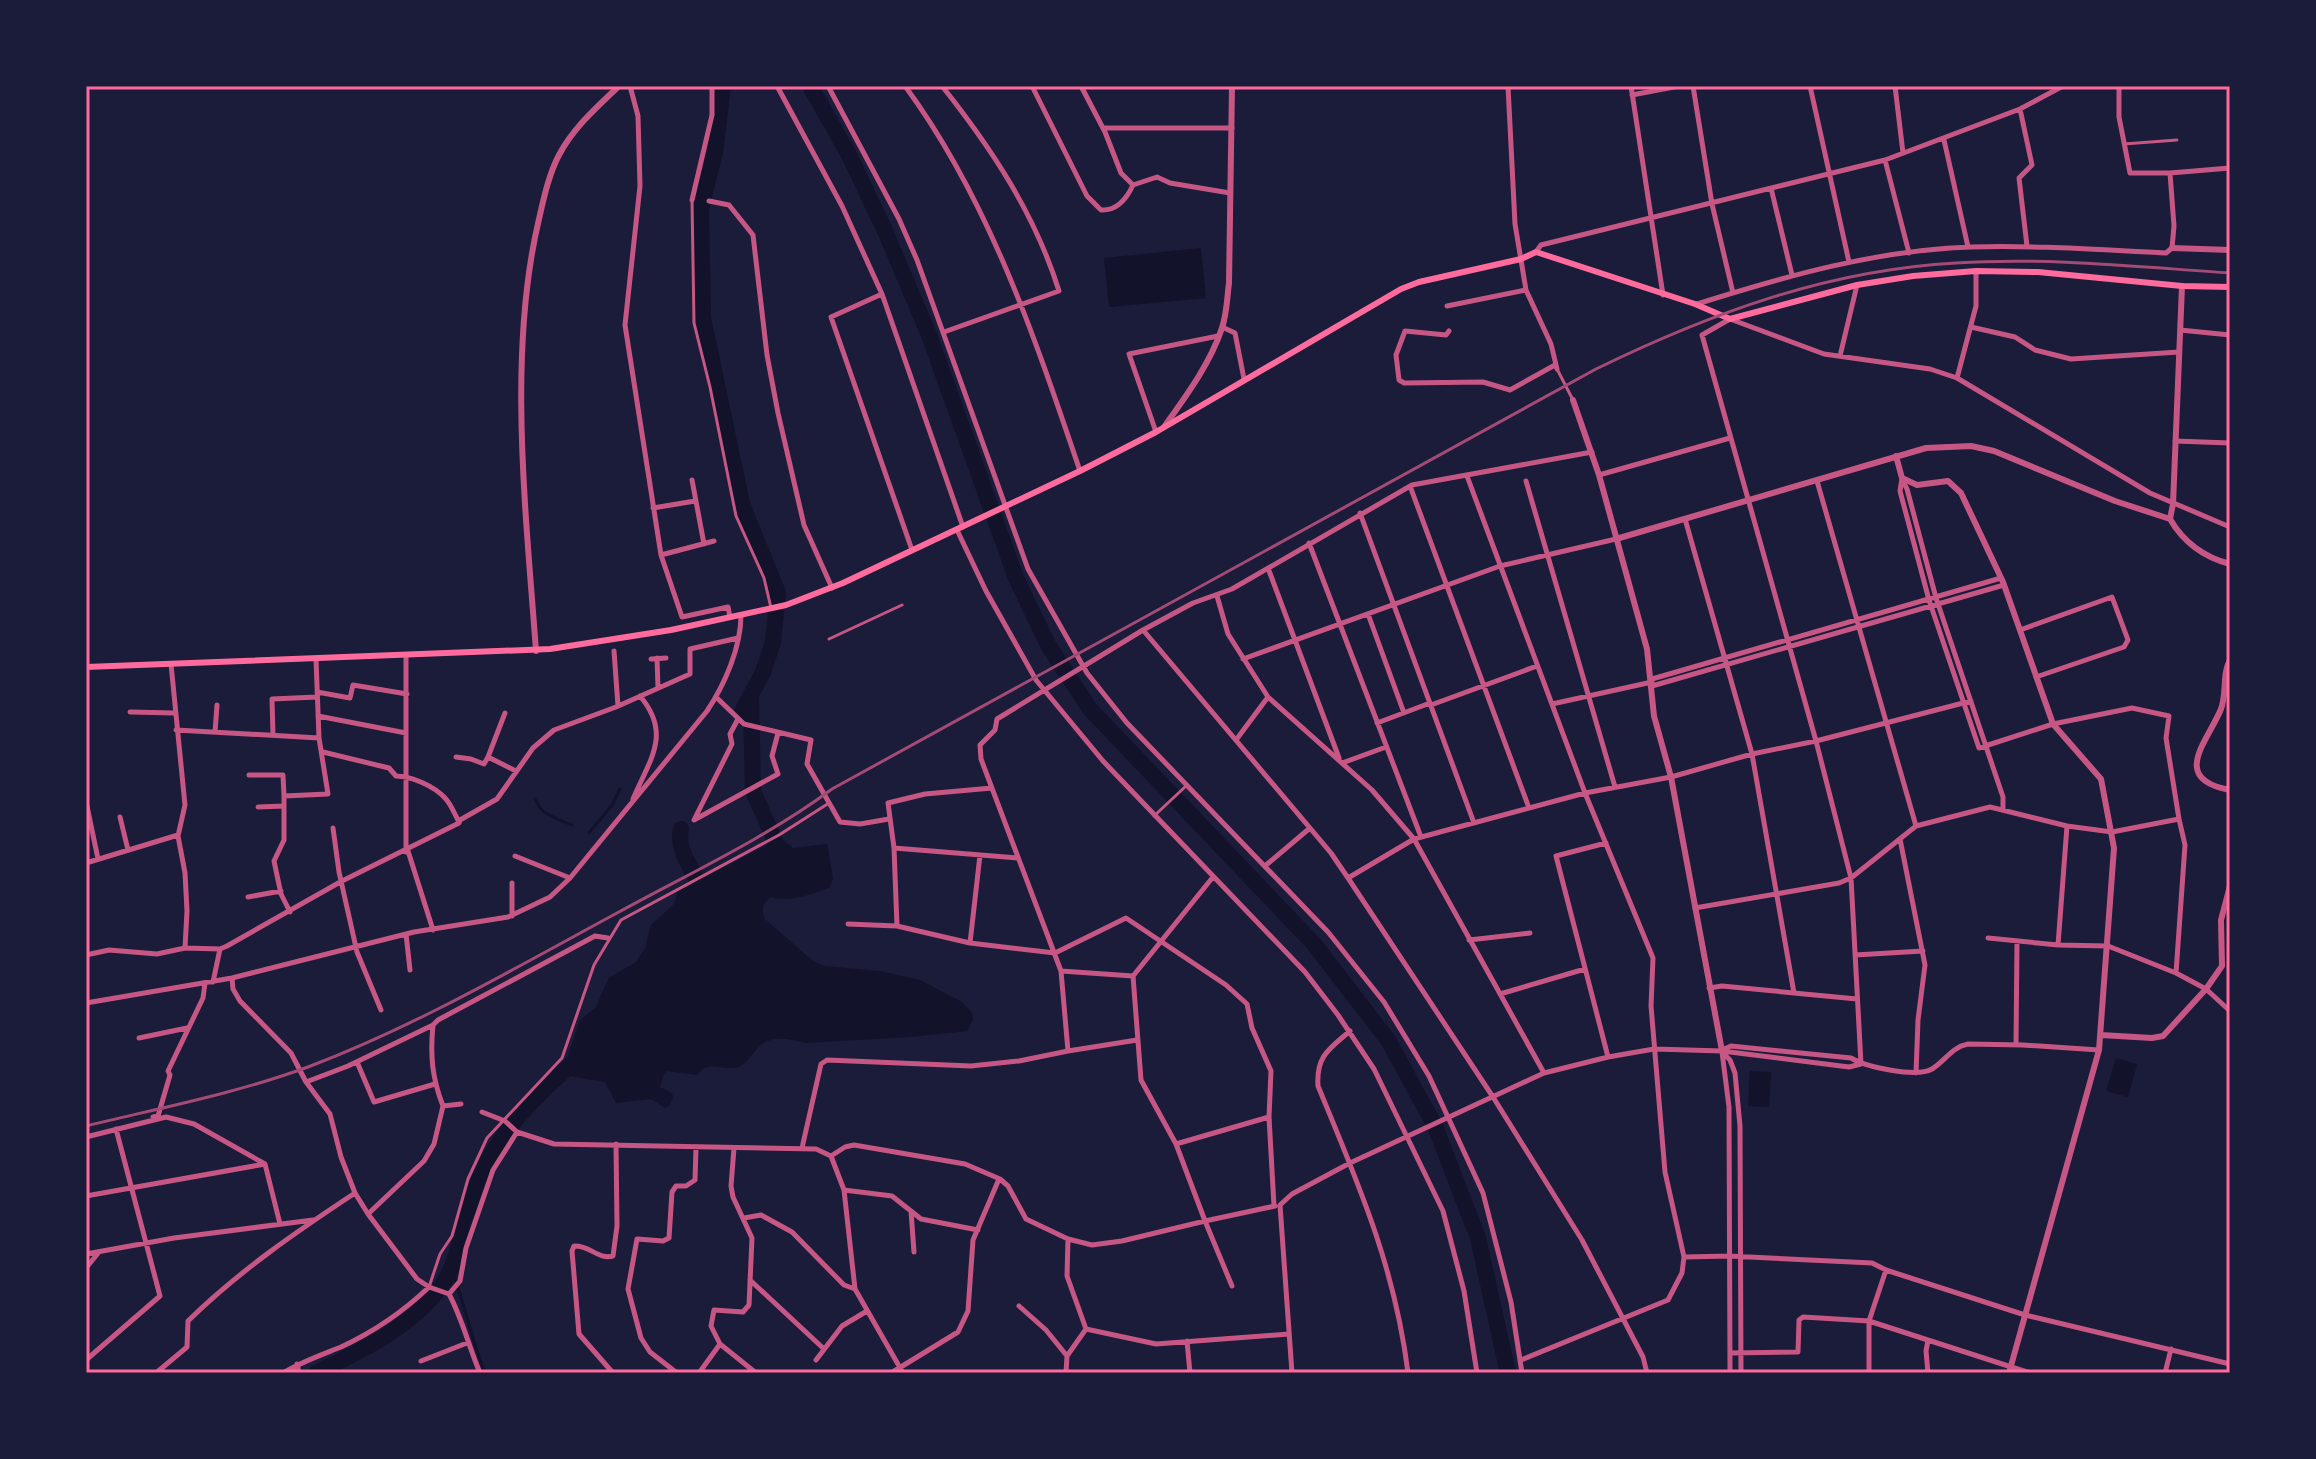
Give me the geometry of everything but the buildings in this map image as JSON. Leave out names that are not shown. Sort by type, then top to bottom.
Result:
[{"type":"main road","points":[[86,667],[536,651],[600,643],[786,605],[832,588],[962,528],[1156,432],[1401,289],[1419,282],[1521,259],[1536,252],[1695,304],[1730,319],[1857,285],[1976,271],[2083,275],[2182,286],[2230,287]]},
{"type":"street","points":[[536,651],[527,533],[523,410],[523,321],[528,266],[545,194],[559,155],[584,120],[619,86]]},
{"type":"street","points":[[630,86],[638,116],[640,186],[625,325],[661,555],[682,617],[728,607],[730,617]]},
{"type":"street","points":[[712,86],[712,115],[692,200],[694,323],[736,516],[764,578],[771,608]]},
{"type":"street","points":[[777,86],[842,206],[882,294],[986,591],[1032,673],[1103,761],[1305,972],[1350,1031],[1374,1069],[1443,1211],[1464,1291],[1477,1373]]},
{"type":"street","points":[[828,86],[899,219],[944,332],[1002,508],[1028,569],[1081,666],[1127,723],[1328,932],[1384,1002],[1429,1076],[1483,1193],[1511,1302],[1522,1373]]},
{"type":"street","points":[[905,86],[956,163],[1021,304],[1080,471]]},
{"type":"street","points":[[942,86],[978,132],[1035,226],[1059,291],[944,332]]},
{"type":"street","points":[[1032,86],[1087,196],[1101,210],[1127,199],[1133,185],[1157,177],[1170,183],[1230,193]]},
{"type":"street","points":[[1081,86],[1103,128],[1121,173],[1133,185]]},
{"type":"street","points":[[1164,427],[1202,371],[1222,327],[1229,283],[1232,86]]},
{"type":"street","points":[[1508,86],[1515,224],[1526,290],[1551,344],[1556,367],[1573,400],[1592,452],[1647,649],[1654,716],[1671,777],[1722,1051],[1729,1107],[1730,1373]]},
{"type":"street","points":[[1631,86],[1663,295]]},
{"type":"street","points":[[1632,95],[1679,86]]},
{"type":"street","points":[[1693,86],[1712,204],[1733,293]]},
{"type":"street","points":[[1810,86],[1849,262]]},
{"type":"street","points":[[1895,86],[1903,153]]},
{"type":"street","points":[[1536,252],[1541,245],[1885,160],[2020,109],[2063,86]]},
{"type":"street","points":[[2119,86],[2119,117],[2130,173],[2230,168]]},
{"type":"street","points":[[2020,109],[2032,165],[2019,178],[2027,246]]},
{"type":"street","points":[[1103,128],[1232,128]]},
{"type":"street","points":[[1944,140],[1968,247]]},
{"type":"street","points":[[2124,144],[2177,140]]},
{"type":"street","points":[[1885,160],[1909,253]]},
{"type":"street","points":[[2170,173],[2174,226],[2172,248]]},
{"type":"street","points":[[1771,188],[1792,275]]},
{"type":"street","points":[[709,201],[729,205],[753,235],[767,355],[778,413],[804,525],[832,588]]},
{"type":"street","points":[[1695,304],[1792,275],[1849,262],[1968,247],[2027,246],[2166,253],[2172,248],[2230,250]]},
{"type":"street","points":[[1957,378],[1976,306],[1976,271]]},
{"type":"street","points":[[1840,356],[1857,285]]},
{"type":"street","points":[[2170,519],[2182,286]]},
{"type":"street","points":[[1447,306],[1526,290]]},
{"type":"street","points":[[882,294],[831,317],[912,550]]},
{"type":"street","points":[[1861,1064],[1851,878],[1816,741],[1702,335],[1730,319],[1824,354],[1930,369],[1957,378],[2173,504],[2230,527]]},
{"type":"street","points":[[1222,327],[1235,333],[1244,379]]},
{"type":"street","points":[[1971,327],[2015,337],[2035,350],[2071,359],[2179,352]]},
{"type":"street","points":[[2180,330],[2230,335]]},
{"type":"street","points":[[1449,331],[1446,335],[1405,331],[1396,355],[1399,380],[1404,383],[1483,382],[1510,390],[1556,367]]},
{"type":"street","points":[[1156,432],[1129,354],[1218,336]]},
{"type":"street","points":[[1183,400],[1192,408],[1198,407]]},
{"type":"street","points":[[1599,475],[1730,438]]},
{"type":"street","points":[[2174,441],[2230,443]]},
{"type":"street","points":[[1243,659],[1500,566],[1616,539],[1926,448],[1971,446],[1994,451],[2136,510],[2170,519],[2186,542],[2230,564]]},
{"type":"street","points":[[1068,1051],[1061,971],[981,759],[980,745],[995,730],[997,719],[1143,630],[1193,603],[1217,596],[1410,486],[1592,452]]},
{"type":"street","points":[[1896,456],[1937,601],[2003,797],[2003,810]]},
{"type":"street","points":[[1467,476],[1585,793],[1653,958],[1651,1006],[1665,1172],[1684,1257],[1682,1273],[1668,1300],[1521,1360]]},
{"type":"street","points":[[1902,478],[1917,485],[1948,481],[1958,489],[2002,582],[2053,724],[2101,779],[2114,848],[2099,1050],[2010,1370]]},
{"type":"street","points":[[1902,478],[1900,491],[1930,603],[1979,748],[2053,724],[2132,708],[2169,716],[2166,738],[2185,845],[2176,973]]},
{"type":"street","points":[[692,480],[704,544]]},
{"type":"street","points":[[1526,481],[1615,787]]},
{"type":"street","points":[[1817,481],[1916,826]]},
{"type":"street","points":[[1410,486],[1529,808]]},
{"type":"street","points":[[653,508],[696,501]]},
{"type":"street","points":[[1360,513],[1474,823]]},
{"type":"street","points":[[1685,519],[1752,754],[1794,993]]},
{"type":"street","points":[[661,555],[714,541]]},
{"type":"street","points":[[1309,543],[1417,838],[1469,940],[1544,1073]]},
{"type":"street","points":[[1268,568],[1342,762]]},
{"type":"street","points":[[1552,704],[1789,647],[2002,582]]},
{"type":"street","points":[[1217,596],[1228,634],[1268,697],[1372,790],[1417,838]]},
{"type":"street","points":[[2020,630],[2112,597],[2128,640],[2124,647],[2036,677]]},
{"type":"street","points":[[829,639],[902,605]]},
{"type":"street","points":[[1368,614],[1404,713]]},
{"type":"street","points":[[86,1003],[213,982],[406,934],[512,916],[550,897],[570,878],[716,697],[738,637],[741,615]]},
{"type":"street","points":[[1724,662],[1787,639],[1857,624]]},
{"type":"street","points":[[1143,630],[1310,828],[1348,878],[1493,1097],[1582,1240],[1643,1357],[1647,1373]]},
{"type":"street","points":[[86,955],[109,950],[157,954],[185,948],[220,949],[342,881],[459,823],[497,799],[533,748],[554,730],[690,674],[690,649],[738,637]]},
{"type":"street","points":[[614,651],[618,706]]},
{"type":"street","points":[[406,656],[407,851],[433,930]]},
{"type":"street","points":[[658,688],[654,658],[666,658]]},
{"type":"street","points":[[284,796],[328,794],[319,738],[316,659]]},
{"type":"street","points":[[2230,660],[2221,710],[2197,753],[2196,763],[2203,780],[2211,786],[2230,790]]},
{"type":"street","points":[[171,664],[185,805],[178,835],[185,873],[185,948]]},
{"type":"street","points":[[1377,723],[1537,666]]},
{"type":"street","points":[[273,735],[272,699],[317,695],[350,698],[353,685],[407,694]]},
{"type":"street","points":[[631,803],[659,734],[650,709],[640,696]]},
{"type":"street","points":[[716,697],[744,724],[811,740],[807,764],[835,816],[845,824],[889,819]]},
{"type":"street","points":[[1236,740],[1268,697]]},
{"type":"street","points":[[1348,878],[1417,838],[1585,793],[1671,777],[1752,754],[1816,741],[1971,701]]},
{"type":"street","points":[[215,732],[217,705]]},
{"type":"street","points":[[130,712],[174,713]]},
{"type":"street","points":[[456,757],[484,764],[505,713]]},
{"type":"street","points":[[318,716],[406,733]]},
{"type":"street","points":[[738,719],[730,734],[732,744],[694,820],[778,774],[772,756],[778,733]]},
{"type":"street","points":[[176,730],[319,738]]},
{"type":"street","points":[[1342,762],[1386,747]]},
{"type":"street","points":[[323,752],[389,768],[396,776],[406,776],[446,799],[459,823]]},
{"type":"street","points":[[488,757],[516,771]]},
{"type":"street","points":[[249,775],[283,775],[284,840],[274,861],[290,912]]},
{"type":"street","points":[[1154,816],[1186,786]]},
{"type":"street","points":[[897,926],[894,848],[888,803],[925,794],[992,788]]},
{"type":"street","points":[[283,1373],[298,1369],[366,1335],[431,1288],[440,1254],[452,1236],[468,1179],[487,1138],[506,1122],[562,1058],[594,965],[621,920],[779,835],[829,803]]},
{"type":"street","points":[[87,806],[98,859]]},
{"type":"street","points":[[258,807],[284,806]]},
{"type":"street","points":[[1694,908],[1839,883],[1851,878],[1916,826],[1990,807],[2067,826],[2112,832],[2179,819]]},
{"type":"street","points":[[120,817],[128,850]]},
{"type":"street","points":[[2058,945],[2067,826]]},
{"type":"street","points":[[333,828],[355,946],[381,1010]]},
{"type":"street","points":[[1265,866],[1310,828]]},
{"type":"street","points":[[86,863],[178,835]]},
{"type":"street","points":[[1900,839],[1925,965],[1918,1020],[1916,1073]]},
{"type":"street","points":[[1606,843],[1556,856],[1608,1057]]},
{"type":"street","points":[[894,848],[1018,858]]},
{"type":"street","points":[[970,943],[980,855]]},
{"type":"street","points":[[515,856],[570,878]]},
{"type":"street","points":[[1213,877],[1133,976],[1141,1080],[1176,1144],[1232,1286]]},
{"type":"street","points":[[512,883],[512,916]]},
{"type":"street","points":[[2101,1035],[2163,1036],[2206,989],[2222,966],[2221,920],[2230,886]]},
{"type":"street","points":[[248,897],[281,891]]},
{"type":"street","points":[[848,924],[897,926],[970,943],[1055,953],[1126,918],[1226,985],[1247,1004],[1252,1028],[1271,1071],[1269,1117],[1292,1373]]},
{"type":"street","points":[[1469,940],[1530,933]]},
{"type":"street","points":[[406,934],[410,970]]},
{"type":"street","points":[[306,1082],[357,1062],[433,1025],[595,936],[608,938]]},
{"type":"street","points":[[1988,938],[2108,946],[2176,973],[2206,989],[2230,1011]]},
{"type":"street","points":[[2016,1044],[2017,942]]},
{"type":"street","points":[[213,982],[220,949]]},
{"type":"street","points":[[1855,955],[1923,951]]},
{"type":"street","points":[[1500,994],[1585,969]]},
{"type":"street","points":[[1061,971],[1133,976]]},
{"type":"street","points":[[232,978],[233,989],[240,1001],[291,1053],[306,1082],[330,1114],[341,1157],[355,1193],[368,1214],[417,1279],[431,1288],[449,1292]]},
{"type":"street","points":[[150,1121],[150,1117],[158,1116],[170,1075],[168,1071],[203,998],[205,983]]},
{"type":"street","points":[[1709,988],[1722,986],[1857,999]]},
{"type":"street","points":[[368,1214],[424,1161],[434,1144],[443,1106],[430,1056],[433,1025]]},
{"type":"street","points":[[139,1038],[187,1028]]},
{"type":"street","points":[[1350,1031],[1324,1053],[1317,1075],[1318,1086],[1383,1251],[1408,1373]]},
{"type":"street","points":[[802,1148],[821,1064],[827,1060],[971,1066],[1019,1061],[1137,1040]]},
{"type":"street","points":[[831,1156],[854,1145],[965,1164],[1000,1179],[1008,1186],[1026,1219],[1068,1239],[1092,1245],[1277,1205],[1350,1163],[1544,1073],[1608,1057],[1654,1049],[1722,1051],[1731,1046],[1851,1058],[1861,1064],[1916,1073],[1930,1070],[1959,1045],[2016,1044],[2099,1050]]},
{"type":"street","points":[[1722,1051],[1735,1073],[1740,1126],[1741,1373]]},
{"type":"street","points":[[357,1062],[374,1102],[435,1084]]},
{"type":"street","points":[[443,1106],[461,1104]]},
{"type":"street","points":[[482,1112],[506,1122],[516,1132],[554,1144],[802,1148],[816,1149],[831,1156],[844,1190],[855,1289],[902,1370]]},
{"type":"street","points":[[86,1137],[166,1117],[194,1124],[265,1164],[280,1224]]},
{"type":"street","points":[[1176,1144],[1269,1117]]},
{"type":"street","points":[[86,1360],[160,1296],[116,1129]]},
{"type":"street","points":[[449,1292],[460,1281],[466,1248],[493,1170],[516,1132]]},
{"type":"street","points":[[613,1373],[579,1334],[572,1251],[574,1246],[580,1245],[601,1257],[613,1256],[617,1226],[616,1144]]},
{"type":"street","points":[[677,1373],[650,1352],[641,1338],[628,1289],[637,1239],[663,1241],[669,1238],[672,1192],[676,1186],[686,1186],[695,1180],[696,1148]]},
{"type":"street","points":[[734,1148],[733,1197],[752,1238],[749,1305],[743,1312],[714,1310],[711,1326],[720,1344],[756,1373]]},
{"type":"street","points":[[86,1196],[265,1164]]},
{"type":"street","points":[[891,1373],[902,1370],[958,1332],[968,1311],[973,1240],[1000,1179]]},
{"type":"street","points":[[844,1190],[892,1196],[921,1219],[978,1230]]},
{"type":"street","points":[[156,1373],[187,1347],[188,1321],[209,1300],[276,1246],[355,1193]]},
{"type":"street","points":[[911,1211],[914,1252]]},
{"type":"street","points":[[744,1218],[761,1215],[792,1232],[844,1285],[855,1289]]},
{"type":"street","points":[[86,1254],[314,1220]]},
{"type":"street","points":[[1068,1239],[1067,1276],[1086,1329]]},
{"type":"street","points":[[86,1268],[100,1251]]},
{"type":"street","points":[[1684,1257],[1741,1256],[1872,1263],[2025,1315],[2230,1364]]},
{"type":"street","points":[[1869,1373],[1869,1321],[1886,1270]]},
{"type":"street","points":[[750,1280],[824,1349]]},
{"type":"street","points":[[449,1292],[477,1372]]},
{"type":"street","points":[[1019,1306],[1046,1330],[1067,1356]]},
{"type":"street","points":[[816,1360],[842,1326],[867,1311]]},
{"type":"street","points":[[1730,1353],[1798,1352],[1799,1320],[1803,1317],[1869,1321],[2010,1370],[2030,1373]]},
{"type":"street","points":[[1086,1329],[1156,1344],[1289,1334]]},
{"type":"street","points":[[1066,1373],[1067,1356],[1086,1329]]},
{"type":"street","points":[[1928,1340],[1928,1373]]},
{"type":"street","points":[[1187,1341],[1190,1373]]},
{"type":"street","points":[[421,1361],[467,1343]]},
{"type":"street","points":[[699,1373],[720,1344]]},
{"type":"street","points":[[2165,1373],[2171,1349]]},
{"type":"shaded area","points":[[1201,248],[1206,298],[1109,307],[1104,258]]},
{"type":"shaded area","points":[[781,838],[793,848],[827,844],[833,878],[830,887],[809,895],[785,899],[771,897],[764,907],[765,919],[813,961],[824,966],[880,971],[920,980],[962,1002],[972,1013],[973,1020],[967,1031],[806,1043],[773,1039],[762,1044],[738,1067],[711,1066],[697,1075],[667,1071],[660,1087],[672,1093],[673,1098],[665,1108],[651,1099],[616,1103],[605,1082],[563,1075],[559,1071],[566,1062],[580,1020],[595,1008],[609,978],[636,962],[645,948],[651,925],[674,904],[678,891]]},
{"type":"shaded area","points":[[2116,1058],[2137,1064],[2128,1097],[2106,1091]]},
{"type":"shaded area","points":[[1750,1071],[1771,1072],[1769,1107],[1748,1106]]},
{"type":"waterway","points":[[723,86],[715,152],[701,208],[703,318],[742,504],[778,593],[773,642],[763,672],[742,712]]},
{"type":"waterway","points":[[810,86],[849,155],[885,231],[929,335],[1016,578],[1048,645],[1090,709],[1314,944],[1388,1040],[1435,1126],[1478,1238],[1508,1373]]},
{"type":"waterway","points":[[751,700],[753,791],[775,841]]},
{"type":"waterway","points":[[589,833],[612,805],[620,789]]},
{"type":"waterway","points":[[535,799],[546,813],[572,825]]},
{"type":"waterway","points":[[681,829],[681,846],[703,896]]},
{"type":"waterway","points":[[316,1373],[403,1324],[432,1297],[449,1272],[475,1189],[493,1151],[530,1104],[575,1061]]},
{"type":"waterway","points":[[450,1266],[485,1373]]},
{"type":"railway","points":[[86,1126],[254,1085],[348,1051],[427,1014],[727,854],[832,789],[1596,369],[1683,330],[1816,285],[1908,267],[2024,261],[2230,273]]}]
